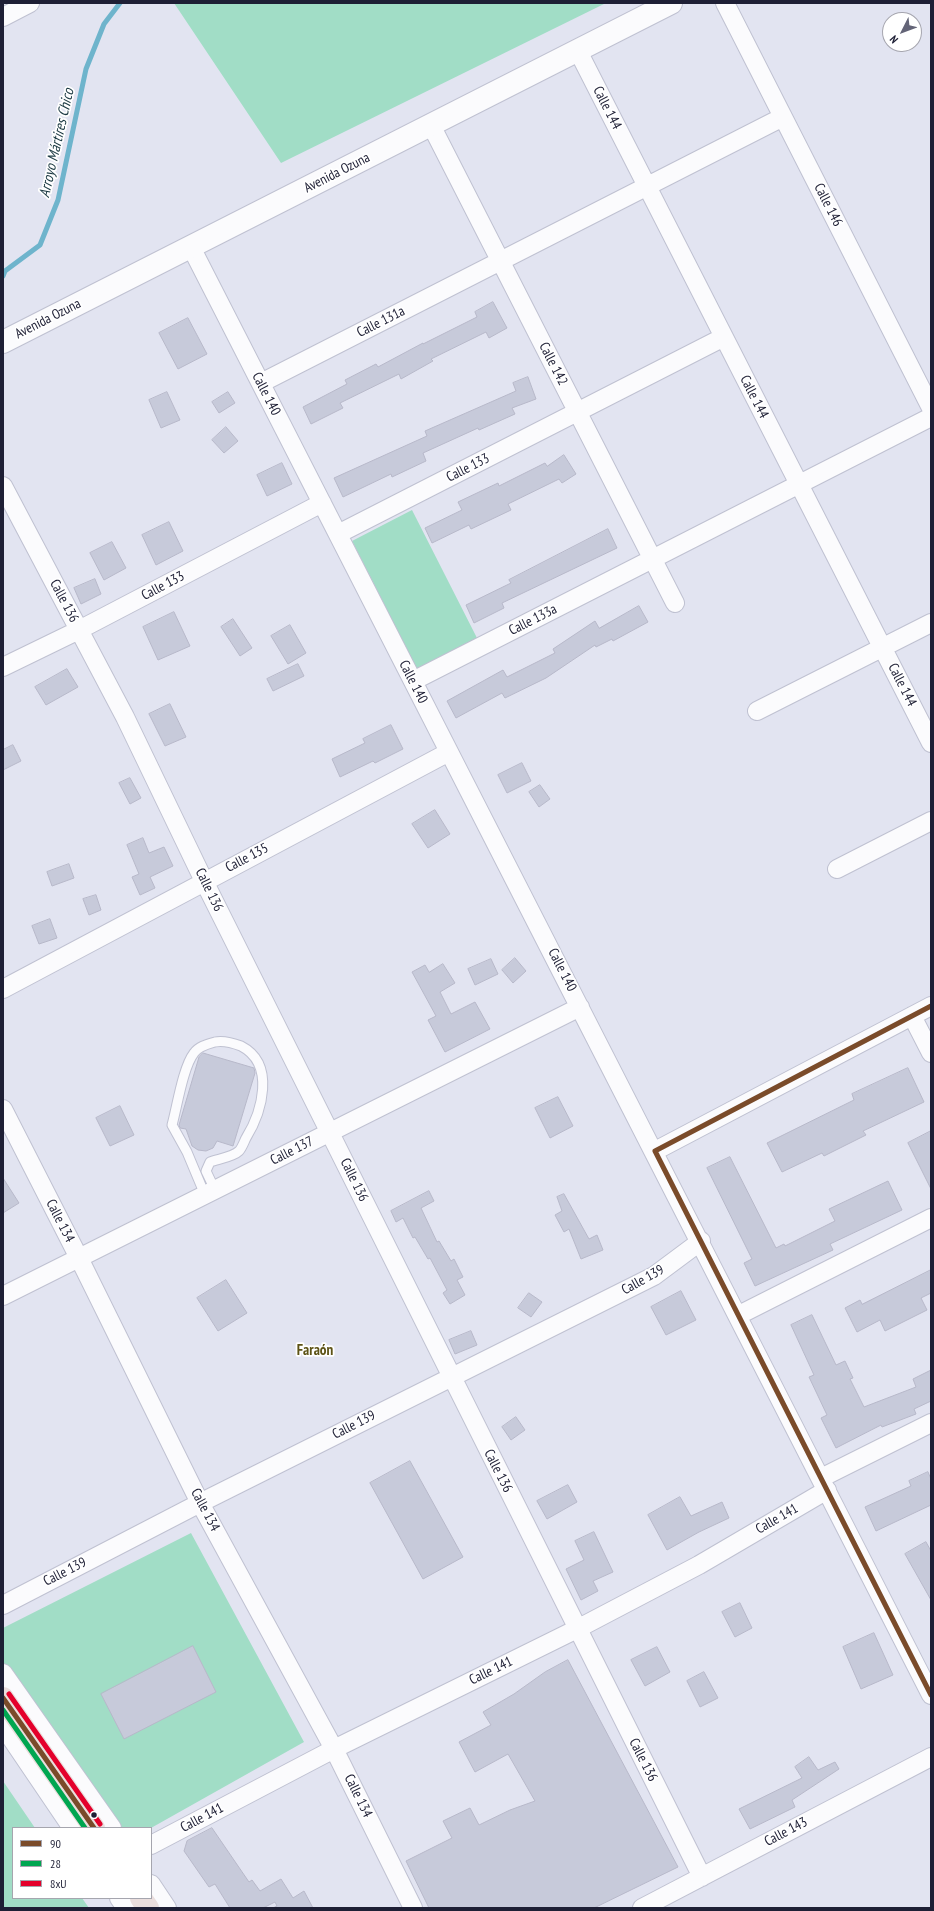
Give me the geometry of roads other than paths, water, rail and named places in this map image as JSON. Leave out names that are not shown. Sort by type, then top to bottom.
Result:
[{"type":"highway","points":[[3,1698],[93,1827]]},
{"type":"highway","points":[[142,1899],[148,1908]]},
{"type":"main road","name":"Avenida Ozuna","points":[[7,340],[672,3]]},
{"type":"street","points":[[3,17],[30,3]]},
{"type":"street","name":"Calle 146","points":[[725,3],[931,408]]},
{"type":"street","name":"Calle 144","points":[[578,51],[931,743]]},
{"type":"street","name":"Calle 131a","points":[[261,383],[783,117]]},
{"type":"street","name":"Calle 142","points":[[431,125],[675,603]]},
{"type":"street","name":"Calle 140","points":[[191,247],[701,1241],[931,1695]]},
{"type":"street","name":"Calle 133","points":[[338,534],[578,413],[724,337]]},
{"type":"street","name":"Calle 133a","points":[[413,681],[931,417]]},
{"type":"street","name":"Calle 136","points":[[3,486],[125,717],[204,881],[702,1877]]},
{"type":"street","name":"Calle 133","points":[[3,667],[79,630],[322,503]]},
{"type":"street","points":[[757,711],[931,622]]},
{"type":"street","name":"Calle 135","points":[[3,988],[449,752]]},
{"type":"street","points":[[837,869],[931,821]]},
{"type":"street","points":[[655,1151],[931,1006]]},
{"type":"street","name":"Calle 137","points":[[3,1296],[580,1007]]},
{"type":"street","points":[[912,1016],[931,1053]]},
{"type":"street","name":"Calle 134","points":[[3,1109],[200,1502],[334,1749],[413,1908]]},
{"type":"street","points":[[739,1316],[931,1218]]},
{"type":"street","name":"Calle 139","points":[[3,1605],[200,1502],[654,1276],[701,1241]]},
{"type":"street","name":"Calle 141","points":[[152,1845],[334,1749],[577,1629],[699,1565],[824,1484],[931,1423]]},
{"type":"street","points":[[3,1673],[111,1827]]},
{"type":"street","points":[[3,1726],[71,1827]]},
{"type":"street","name":"Calle 143","points":[[642,1908],[931,1757]]},
{"type":"street","points":[[152,1886],[167,1908]]},
{"type":"street","points":[[120,1899],[126,1908]]},
{"type":"lane","points":[[219,1041],[234,1043],[247,1049],[252,1054],[257,1060],[262,1073],[263,1088],[261,1101],[252,1128],[238,1152],[210,1162],[206,1171],[210,1192],[172,1125],[193,1053],[205,1044],[219,1041]]},
{"type":"waterway","name":"Arroyo Mártires Chico","points":[[3,276],[5,271],[40,245],[58,200],[86,69],[104,24],[120,3]]},
{"type":"district","name":"Faraón","points":[[315,1351]]}]
